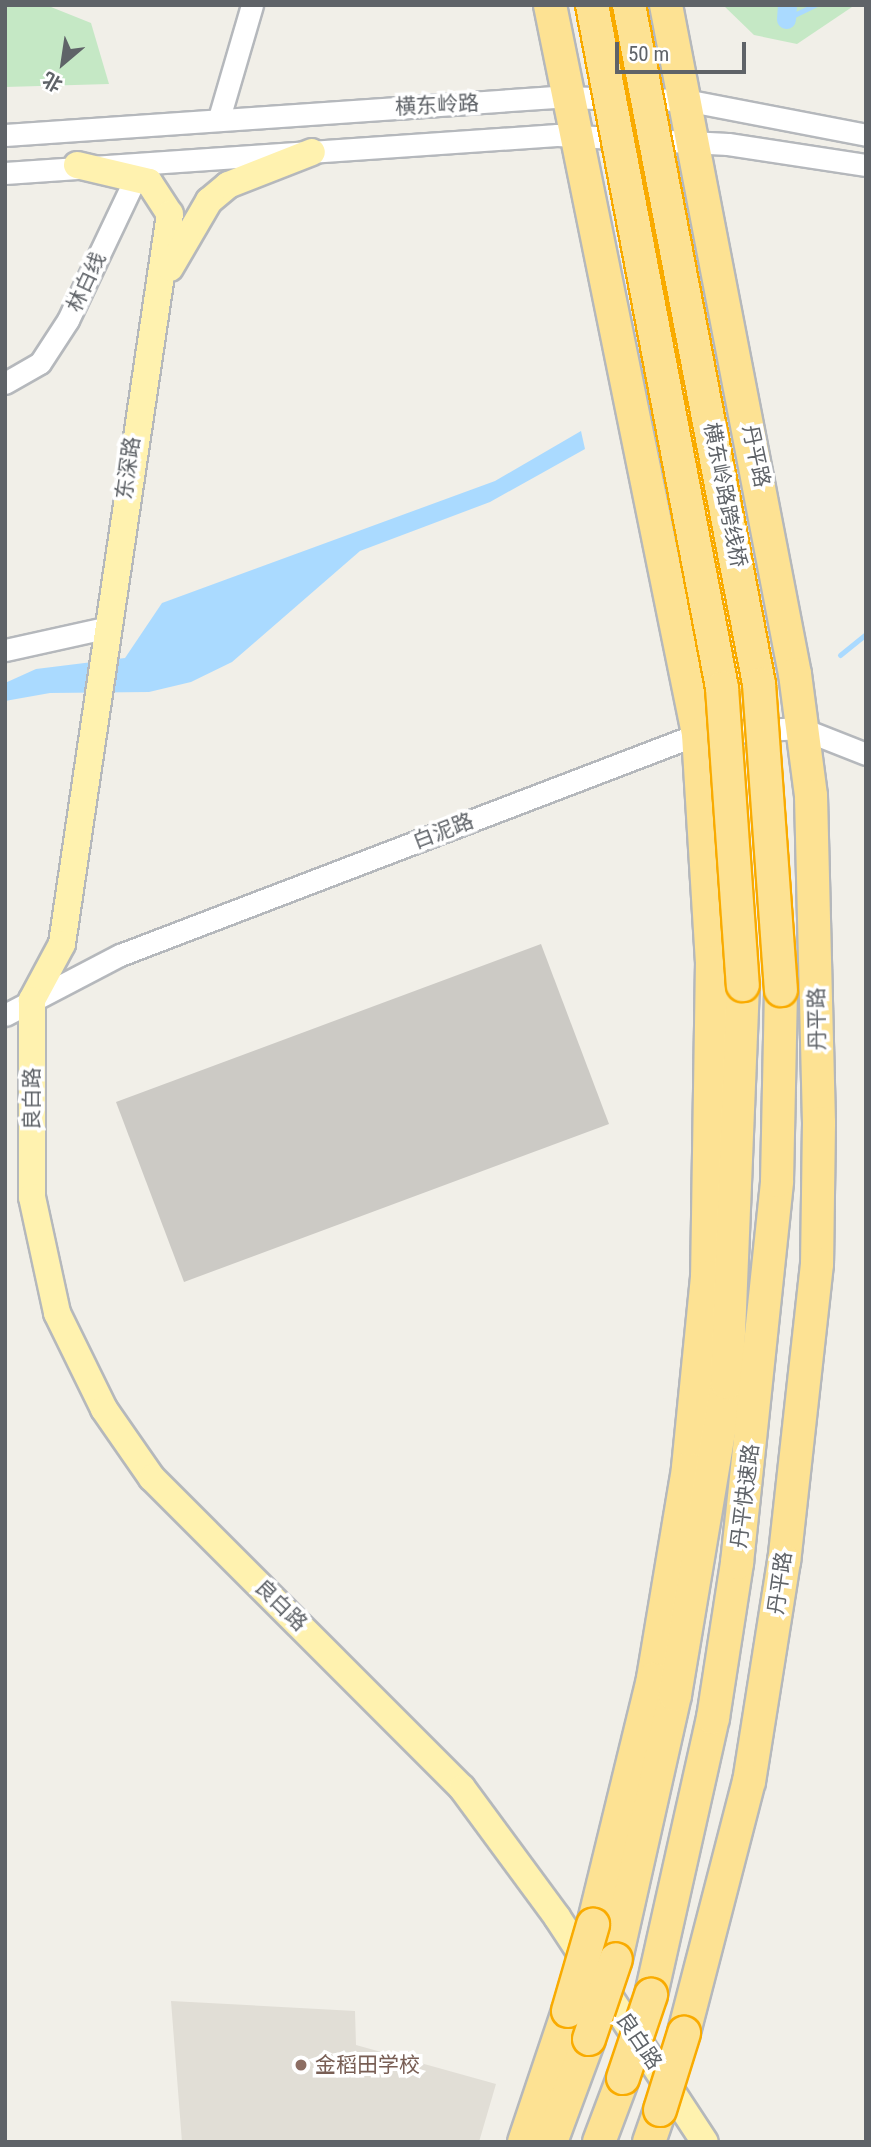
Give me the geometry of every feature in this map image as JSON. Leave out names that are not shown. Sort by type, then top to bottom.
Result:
[{"type":"highway","points":[[524,2142],[568,2011],[593,1925],[650,1692],[672,1563],[708,1277],[712,962],[698,734],[581,136],[550,5]]},
{"type":"highway","name":"横东岭路跨线桥","points":[[592,5],[722,688],[743,985]]},
{"type":"highway","name":"横东岭路跨线桥","points":[[629,5],[760,684],[781,990]]},
{"type":"highway","name":"丹平路","points":[[649,2142],[684,2033],[749,1781],[784,1562],[817,1264],[818,1175],[811,796],[774,541],[666,5]]},
{"type":"highway","name":"丹平快速路","points":[[551,2142],[616,1959],[676,1695],[727,1382],[743,985]]},
{"type":"highway","name":"丹平快速路","points":[[598,2142],[651,1994],[713,1718],[758,1385],[777,1181],[781,990]]},
{"type":"highway","points":[[713,1718],[784,1562]]},
{"type":"highway","points":[[672,1563],[676,1695]]},
{"type":"main road","name":"东深路","points":[[162,281],[209,201],[246,175],[312,152]]},
{"type":"main road","name":"东深路","points":[[32,1000],[62,944],[104,628],[162,281],[170,214],[163,196],[139,169],[77,165]]},
{"type":"main road","name":"良白路","points":[[32,1000],[32,1197],[57,1313],[104,1409],[152,1478],[462,1788],[705,2142]]},
{"type":"street","points":[[219,118],[252,5]]},
{"type":"street","name":"横东岭路","points":[[5,135],[219,118],[572,98],[685,100],[866,135]]},
{"type":"street","name":"横东岭路","points":[[139,169],[312,152],[581,136],[694,142],[866,166]]},
{"type":"street","points":[[5,173],[77,165]]},
{"type":"street","name":"林白线","points":[[5,383],[40,363],[68,320],[139,169]]},
{"type":"street","points":[[5,650],[104,628]]},
{"type":"street","name":"白泥路","points":[[5,1015],[120,954],[698,734],[800,728],[866,754]]},
{"type":"shaded area","name":"金稻田学校","points":[[171,2001],[355,2011],[356,2045],[496,2084],[479,2142],[182,2142]]},
{"type":"green space","points":[[5,5],[46,5],[91,23],[109,84],[5,87]]},
{"type":"green space","points":[[723,5],[855,5],[797,44],[754,35]]},
{"type":"water","points":[[581,431],[585,449],[490,502],[360,551],[232,662],[191,682],[149,692],[50,693],[5,701],[5,683],[36,669],[125,658],[162,603],[495,481]]},
{"type":"building","points":[[541,944],[609,1124],[184,1282],[116,1102]]},
{"type":"waterway","points":[[786,19],[787,5]]},
{"type":"waterway","points":[[786,19],[815,5]]},
{"type":"waterway","points":[[840,655],[866,634]]},
{"type":"place","name":"金稻田学校","points":[[301,2065]]}]
